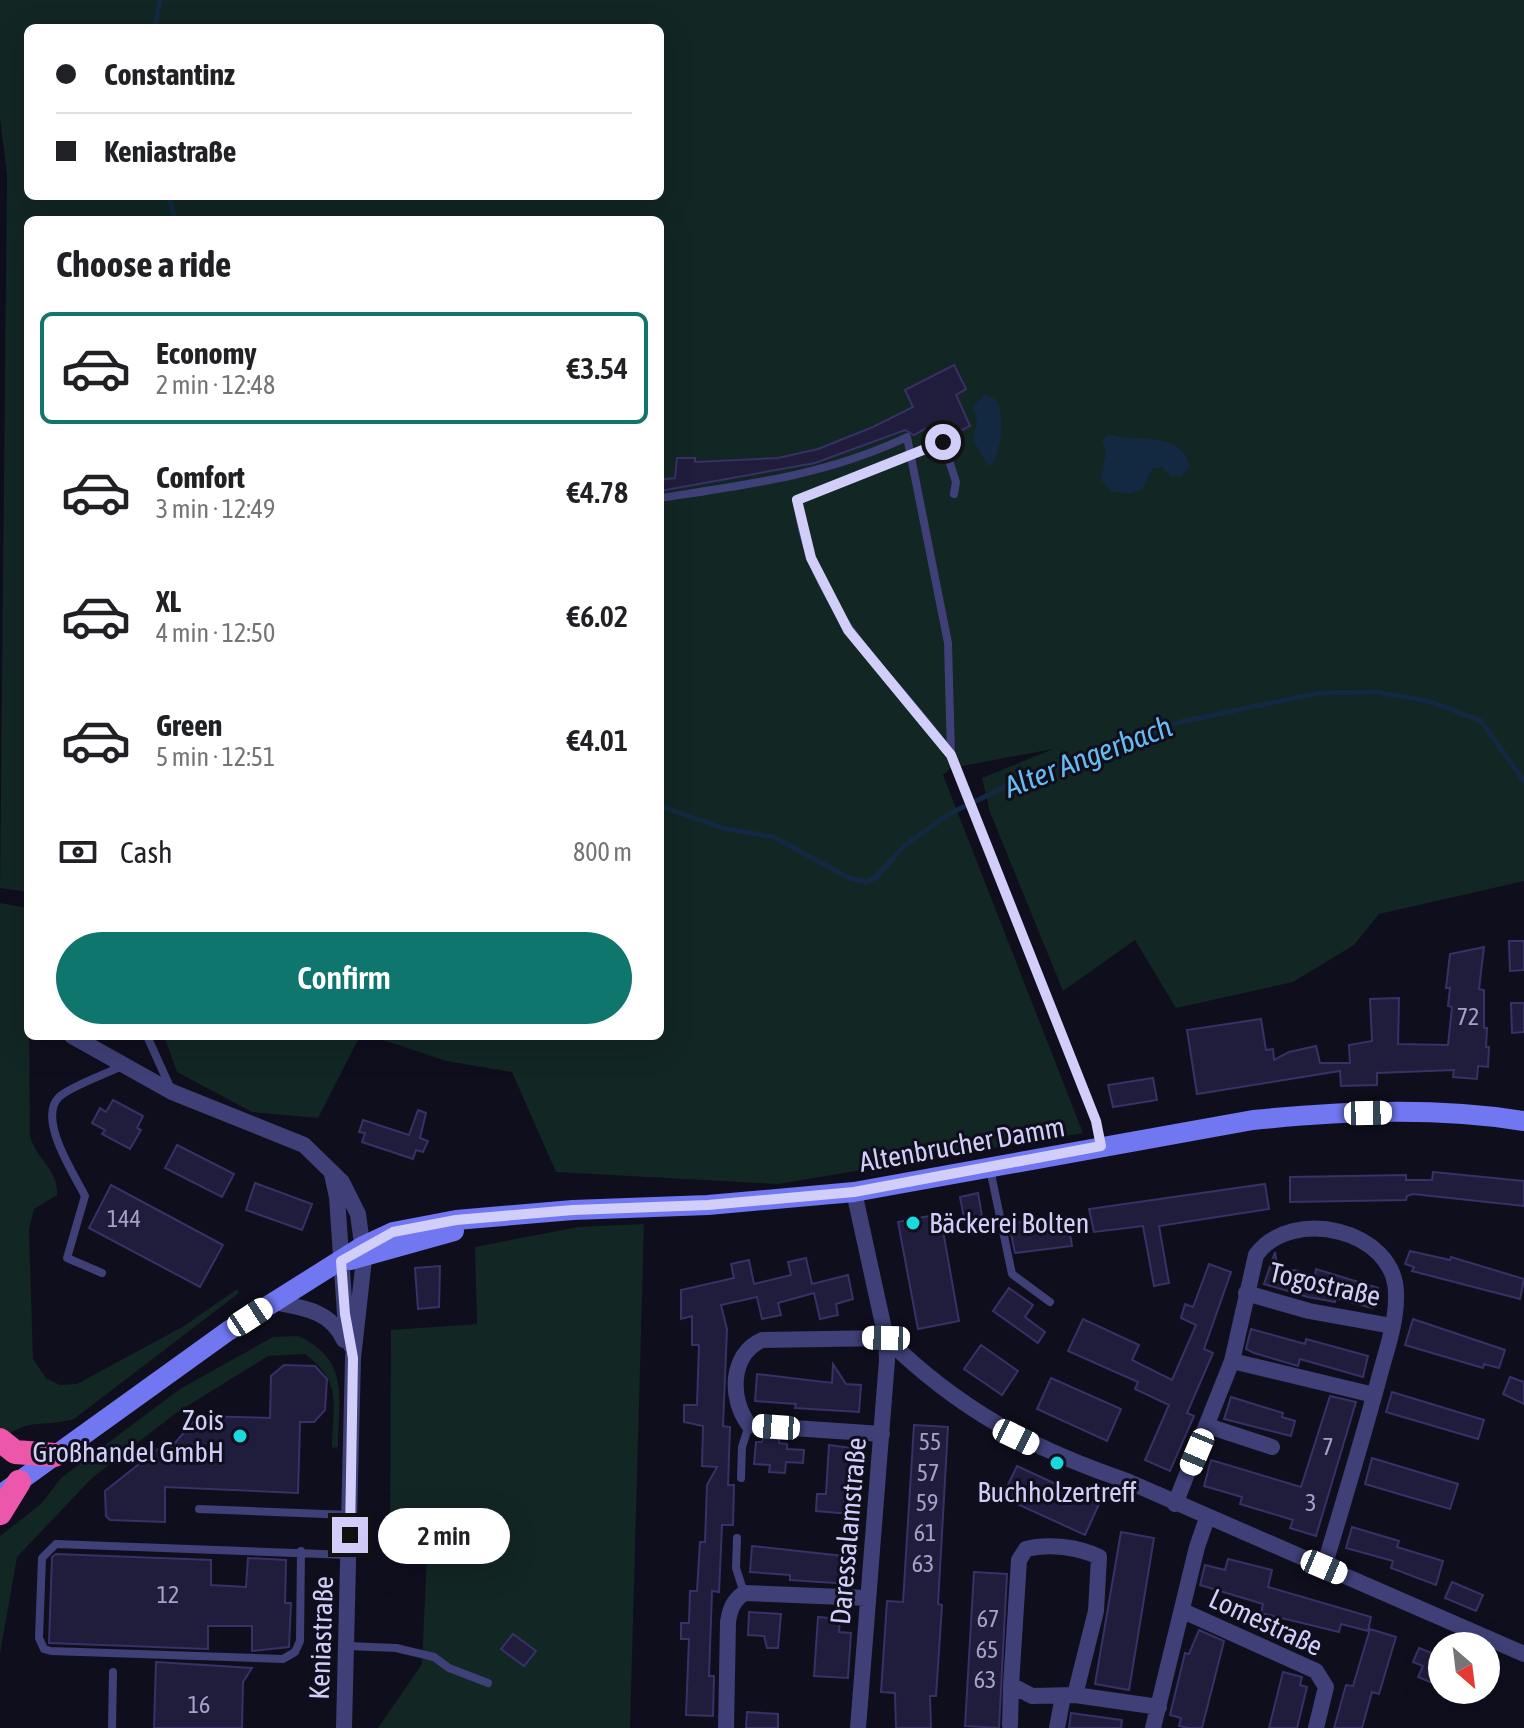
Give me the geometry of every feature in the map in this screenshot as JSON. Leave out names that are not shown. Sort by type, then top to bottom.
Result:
[{"type":"highway","points":[[0,1440],[15,1452],[55,1455]]},
{"type":"highway","points":[[0,1513],[9,1489]]},
{"type":"main road","name":"Altenbrucher Damm","points":[[9,1489],[273,1302],[404,1228],[573,1210],[708,1205],[854,1192],[1253,1120],[1310,1114],[1426,1112],[1524,1121]]},
{"type":"street","points":[[79,1040],[172,1092],[275,1130],[304,1145],[328,1166],[351,1197],[364,1252]]},
{"type":"street","points":[[328,1166],[337,1197],[341,1261]]},
{"type":"street","name":"Daressalamstraße","points":[[854,1192],[886,1338],[882,1434],[858,1728]]},
{"type":"street","name":"Togostraße","points":[[1175,1504],[1232,1361],[1256,1255],[1266,1240],[1285,1231],[1334,1230],[1370,1246],[1389,1263],[1397,1294],[1374,1395],[1324,1567]]},
{"type":"street","name":"Keniastraße","points":[[344,1728],[353,1358],[364,1252]]},
{"type":"street","name":"Keniastraße","points":[[341,1261],[345,1314],[353,1358]]},
{"type":"street","name":"Togostraße","points":[[1246,1293],[1309,1311],[1392,1326]]},
{"type":"street","points":[[273,1302],[321,1313],[338,1327],[353,1358]]},
{"type":"street","points":[[882,1434],[749,1425],[736,1403],[740,1358],[747,1347],[762,1340],[886,1338],[923,1373],[1008,1432],[1060,1458],[1127,1481],[1524,1654]]},
{"type":"street","points":[[1232,1361],[1374,1395]]},
{"type":"street","points":[[1208,1426],[1272,1447]]},
{"type":"street","points":[[1153,1728],[1197,1547],[1207,1518]]},
{"type":"street","points":[[1010,1725],[1019,1560],[1026,1549],[1038,1545],[1077,1550],[1099,1557],[1096,1611],[1057,1728]]},
{"type":"street","points":[[726,1728],[728,1622],[730,1609],[744,1593],[868,1598]]},
{"type":"street","name":"Lomestraße","points":[[1183,1611],[1316,1671],[1326,1687],[1316,1728]]},
{"type":"street","points":[[1011,1685],[1032,1696],[1069,1695],[1159,1707]]},
{"type":"lane","points":[[664,497],[809,474],[868,455],[907,437],[948,643],[951,755],[1096,1121],[1101,1146]]},
{"type":"lane","points":[[951,755],[848,630],[811,558],[799,520],[797,500],[943,442],[956,482],[954,494]]},
{"type":"lane","points":[[149,1040],[172,1092]]},
{"type":"lane","points":[[102,1273],[67,1258],[85,1196],[52,1129],[53,1111],[59,1097],[123,1066]]},
{"type":"lane","points":[[990,1168],[1012,1274],[1050,1302]]},
{"type":"lane","points":[[741,1478],[742,1447],[749,1425]]},
{"type":"lane","points":[[199,1509],[350,1515]]},
{"type":"lane","points":[[737,1538],[736,1568],[744,1593]]},
{"type":"lane","points":[[301,1551],[300,1641],[295,1652],[283,1659],[51,1651],[44,1649],[39,1638],[42,1558],[56,1544],[301,1551],[350,1555]]},
{"type":"lane","points":[[347,1646],[396,1648],[434,1657],[449,1668],[488,1683]]},
{"type":"lane","points":[[112,1728],[113,1672]]},
{"type":"green space","points":[[0,0],[1524,0],[1524,881],[1379,914],[1354,945],[1293,982],[1176,1008],[1135,940],[1063,991],[990,812],[982,778],[1053,749],[951,768],[943,775],[1083,1133],[778,1184],[556,1172],[512,1072],[446,1061],[383,1040],[664,1040],[664,216],[24,216],[24,891],[0,888],[7,175],[0,118]]},
{"type":"green space","points":[[0,903],[24,907],[24,1040],[29,1040],[30,1135],[57,1186],[57,1195],[34,1209],[29,1229],[33,1359],[46,1378],[60,1385],[77,1384],[184,1326],[237,1289],[239,1293],[74,1419],[22,1427],[6,1437],[0,1431]]},
{"type":"green space","points":[[165,1040],[358,1040],[318,1118],[252,1112],[177,1072]]},
{"type":"green space","points":[[644,1224],[630,1728],[378,1728],[422,1664],[427,1551],[390,1548],[391,1330],[477,1324],[475,1247],[578,1227]]},
{"type":"green space","points":[[298,1336],[327,1357],[334,1369],[339,1397],[338,1447],[332,1448],[334,1406],[326,1375],[305,1354],[268,1356],[176,1413],[92,1478],[17,1557],[0,1654],[0,1536],[41,1504],[61,1478],[180,1389],[273,1337]]},
{"type":"water","points":[[984,395],[994,398],[998,404],[1002,422],[1000,443],[989,467],[973,440],[977,422],[973,407]]},
{"type":"water","points":[[1108,434],[1168,442],[1185,455],[1190,467],[1181,476],[1171,476],[1162,467],[1153,468],[1142,489],[1130,494],[1111,491],[1101,480],[1106,451],[1102,440]]},
{"type":"building","points":[[954,365],[966,389],[956,395],[970,426],[948,437],[939,421],[914,435],[905,430],[815,463],[664,490],[664,479],[675,478],[677,458],[695,458],[695,462],[778,458],[818,449],[913,407],[905,390]]},
{"type":"building","points":[[1509,941],[1524,941],[1524,970],[1510,971]]},
{"type":"building","points":[[1484,947],[1479,989],[1484,990],[1488,1067],[1478,1066],[1477,1079],[1453,1077],[1454,1070],[1377,1073],[1377,1085],[1341,1086],[1340,1071],[1197,1094],[1187,1030],[1261,1019],[1266,1050],[1273,1049],[1274,1060],[1289,1052],[1316,1046],[1320,1063],[1350,1063],[1349,1045],[1372,1041],[1370,999],[1399,998],[1398,1044],[1448,1045],[1452,1007],[1448,1006],[1450,988],[1446,988],[1450,954]]},
{"type":"building","points":[[1511,1003],[1524,1003],[1524,1032],[1512,1033]]},
{"type":"building","points":[[1153,1078],[1157,1100],[1113,1107],[1108,1085]]},
{"type":"building","points":[[113,1100],[143,1116],[137,1128],[141,1130],[130,1149],[102,1134],[105,1130],[92,1123],[100,1108],[106,1112]]},
{"type":"building","points":[[418,1110],[426,1113],[420,1138],[428,1141],[423,1152],[416,1150],[413,1159],[362,1142],[365,1133],[359,1132],[363,1120],[409,1135]]},
{"type":"building","points":[[177,1145],[234,1174],[222,1197],[165,1168]]},
{"type":"building","points":[[1433,1172],[1524,1181],[1524,1206],[1413,1194],[1406,1200],[1290,1202],[1290,1177],[1406,1175],[1406,1180],[1432,1180]]},
{"type":"building","points":[[255,1183],[312,1204],[302,1230],[246,1210]]},
{"type":"building","points":[[1265,1184],[1269,1209],[1159,1226],[1169,1283],[1154,1286],[1143,1226],[1094,1232],[1089,1209]]},
{"type":"building","points":[[111,1185],[223,1245],[200,1287],[89,1228]]},
{"type":"building","points":[[978,1193],[982,1216],[964,1218],[960,1197]]},
{"type":"building","points":[[940,1214],[959,1321],[918,1329],[898,1222]]},
{"type":"building","points":[[1043,1218],[1046,1233],[1069,1228],[1072,1246],[1015,1253],[1009,1224]]},
{"type":"building","points":[[1410,1251],[1450,1260],[1451,1257],[1524,1279],[1520,1299],[1412,1271],[1414,1267],[1405,1264]]},
{"type":"building","points":[[1275,1252],[1278,1271],[1295,1270],[1315,1276],[1316,1269],[1378,1288],[1372,1308],[1336,1298],[1335,1302],[1308,1297],[1264,1284]]},
{"type":"building","points":[[806,1258],[812,1284],[848,1275],[853,1299],[836,1304],[838,1315],[820,1319],[814,1293],[778,1303],[781,1315],[762,1319],[757,1297],[721,1305],[727,1329],[723,1426],[730,1427],[728,1485],[734,1485],[733,1525],[722,1525],[719,1592],[712,1591],[709,1676],[714,1676],[713,1716],[686,1715],[689,1639],[681,1639],[681,1623],[689,1623],[690,1591],[697,1591],[700,1542],[705,1542],[707,1485],[717,1467],[702,1466],[703,1426],[684,1422],[684,1405],[697,1405],[699,1345],[692,1345],[692,1316],[681,1319],[681,1290],[734,1278],[731,1264],[749,1260],[754,1284],[791,1275],[788,1262]]},
{"type":"building","points":[[1209,1264],[1231,1272],[1204,1349],[1213,1353],[1187,1413],[1194,1416],[1170,1471],[1145,1460],[1169,1405],[1135,1389],[1138,1382],[1068,1351],[1083,1319],[1139,1345],[1132,1360],[1172,1380],[1196,1325],[1181,1318],[1185,1304],[1193,1307]]},
{"type":"building","points":[[440,1266],[439,1307],[418,1309],[415,1268]]},
{"type":"building","points":[[1009,1288],[1033,1305],[1025,1317],[1045,1332],[1038,1343],[993,1311]]},
{"type":"building","points":[[1413,1319],[1505,1350],[1499,1368],[1484,1364],[1483,1368],[1405,1345]]},
{"type":"building","points":[[1251,1329],[1305,1344],[1306,1339],[1368,1356],[1363,1377],[1300,1359],[1298,1366],[1254,1353],[1246,1349]]},
{"type":"building","points":[[981,1345],[1018,1371],[1002,1395],[964,1369]]},
{"type":"building","points":[[833,1364],[846,1384],[861,1385],[859,1412],[795,1408],[796,1404],[755,1401],[757,1374],[832,1383]]},
{"type":"building","name":"Zois Großhandel GmbH","points":[[284,1365],[315,1366],[327,1379],[325,1410],[314,1422],[300,1422],[298,1493],[165,1487],[165,1522],[110,1520],[106,1516],[105,1491],[158,1449],[169,1450],[198,1416],[270,1418],[271,1376]]},
{"type":"building","points":[[1510,1377],[1524,1382],[1524,1404],[1503,1394]]},
{"type":"building","points":[[1051,1378],[1121,1409],[1107,1441],[1037,1409]]},
{"type":"building","points":[[1392,1392],[1484,1420],[1478,1439],[1386,1412]]},
{"type":"building","points":[[1330,1396],[1356,1402],[1316,1536],[1290,1528],[1293,1520],[1240,1504],[1242,1497],[1204,1486],[1211,1460],[1301,1487]]},
{"type":"building","points":[[1231,1397],[1283,1413],[1282,1417],[1295,1421],[1291,1436],[1224,1419]]},
{"type":"building","points":[[914,1425],[948,1427],[938,1604],[942,1605],[936,1696],[930,1696],[931,1728],[896,1728],[895,1693],[881,1692],[887,1601],[903,1602]]},
{"type":"building","points":[[763,1438],[779,1439],[779,1443],[787,1444],[787,1449],[804,1450],[803,1463],[786,1462],[785,1473],[769,1472],[770,1465],[754,1464],[756,1442],[762,1442]]},
{"type":"building","points":[[829,1445],[852,1448],[851,1461],[863,1462],[860,1508],[852,1507],[851,1514],[816,1511],[817,1494],[826,1494]]},
{"type":"building","points":[[1372,1458],[1458,1484],[1450,1509],[1365,1484]]},
{"type":"building","points":[[1017,1466],[1099,1504],[1085,1535],[1002,1497]]},
{"type":"building","points":[[1352,1527],[1399,1541],[1397,1547],[1443,1561],[1436,1585],[1391,1568],[1393,1561],[1346,1548]]},
{"type":"building","points":[[1121,1532],[1154,1538],[1129,1690],[1095,1684]]},
{"type":"building","points":[[752,1546],[852,1557],[850,1584],[790,1580],[790,1575],[750,1572]]},
{"type":"building","points":[[56,1554],[211,1560],[211,1585],[246,1587],[248,1558],[286,1560],[285,1603],[291,1603],[289,1647],[252,1651],[252,1626],[208,1626],[208,1649],[49,1643],[52,1557]]},
{"type":"building","points":[[1228,1559],[1272,1570],[1268,1587],[1371,1617],[1368,1631],[1341,1624],[1339,1632],[1261,1613],[1263,1604],[1200,1585],[1205,1565],[1225,1570]]},
{"type":"building","points":[[974,1572],[1007,1574],[999,1728],[965,1726]]},
{"type":"building","points":[[1452,1582],[1483,1595],[1476,1611],[1445,1598]]},
{"type":"building","points":[[749,1612],[781,1614],[778,1648],[767,1648],[764,1636],[748,1635]]},
{"type":"building","points":[[818,1617],[840,1619],[839,1632],[851,1633],[848,1678],[814,1676]]},
{"type":"building","points":[[1370,1629],[1396,1637],[1379,1694],[1372,1692],[1362,1728],[1334,1728],[1346,1685],[1353,1686]]},
{"type":"building","points":[[1199,1630],[1224,1641],[1202,1728],[1189,1728],[1179,1726],[1181,1718],[1170,1715],[1185,1653],[1189,1654]]},
{"type":"building","points":[[513,1634],[536,1651],[524,1666],[501,1649]]},
{"type":"building","points":[[1419,1648],[1428,1652],[1428,1681],[1418,1677],[1423,1666],[1413,1662]]},
{"type":"building","points":[[156,1662],[252,1668],[243,1682],[242,1728],[154,1728]]},
{"type":"building","points":[[1283,1672],[1302,1677],[1300,1685],[1307,1687],[1297,1728],[1269,1728]]},
{"type":"building","points":[[747,1712],[778,1714],[778,1728],[746,1728]]},
{"type":"building","points":[[1071,1713],[1122,1720],[1121,1728],[1069,1728]]},
{"type":"waterway","name":"Alter Angerbach","points":[[156,24],[160,0]]},
{"type":"waterway","name":"Alter Angerbach","points":[[170,200],[174,216]]},
{"type":"waterway","name":"Alter Angerbach","points":[[664,807],[722,828],[774,837],[849,878],[866,882],[875,878],[904,846],[949,814],[1011,784],[1180,722],[1319,693],[1376,692],[1429,701],[1481,721],[1524,781]]},
{"type":"place","name":"Bäckerei Bolten","points":[[913,1223]]},
{"type":"place","name":"Zois Großhandel GmbH","points":[[240,1436]]},
{"type":"place","name":"Buchholzertreff","points":[[1057,1463]]},
{"type":"route","points":[[350,1535],[353,1358],[345,1314],[341,1261],[363,1246],[404,1228],[456,1220],[573,1210],[708,1205],[854,1192],[1101,1146],[1096,1121],[951,755],[927,722],[848,630],[811,558],[799,520],[797,500],[943,442]]}]
